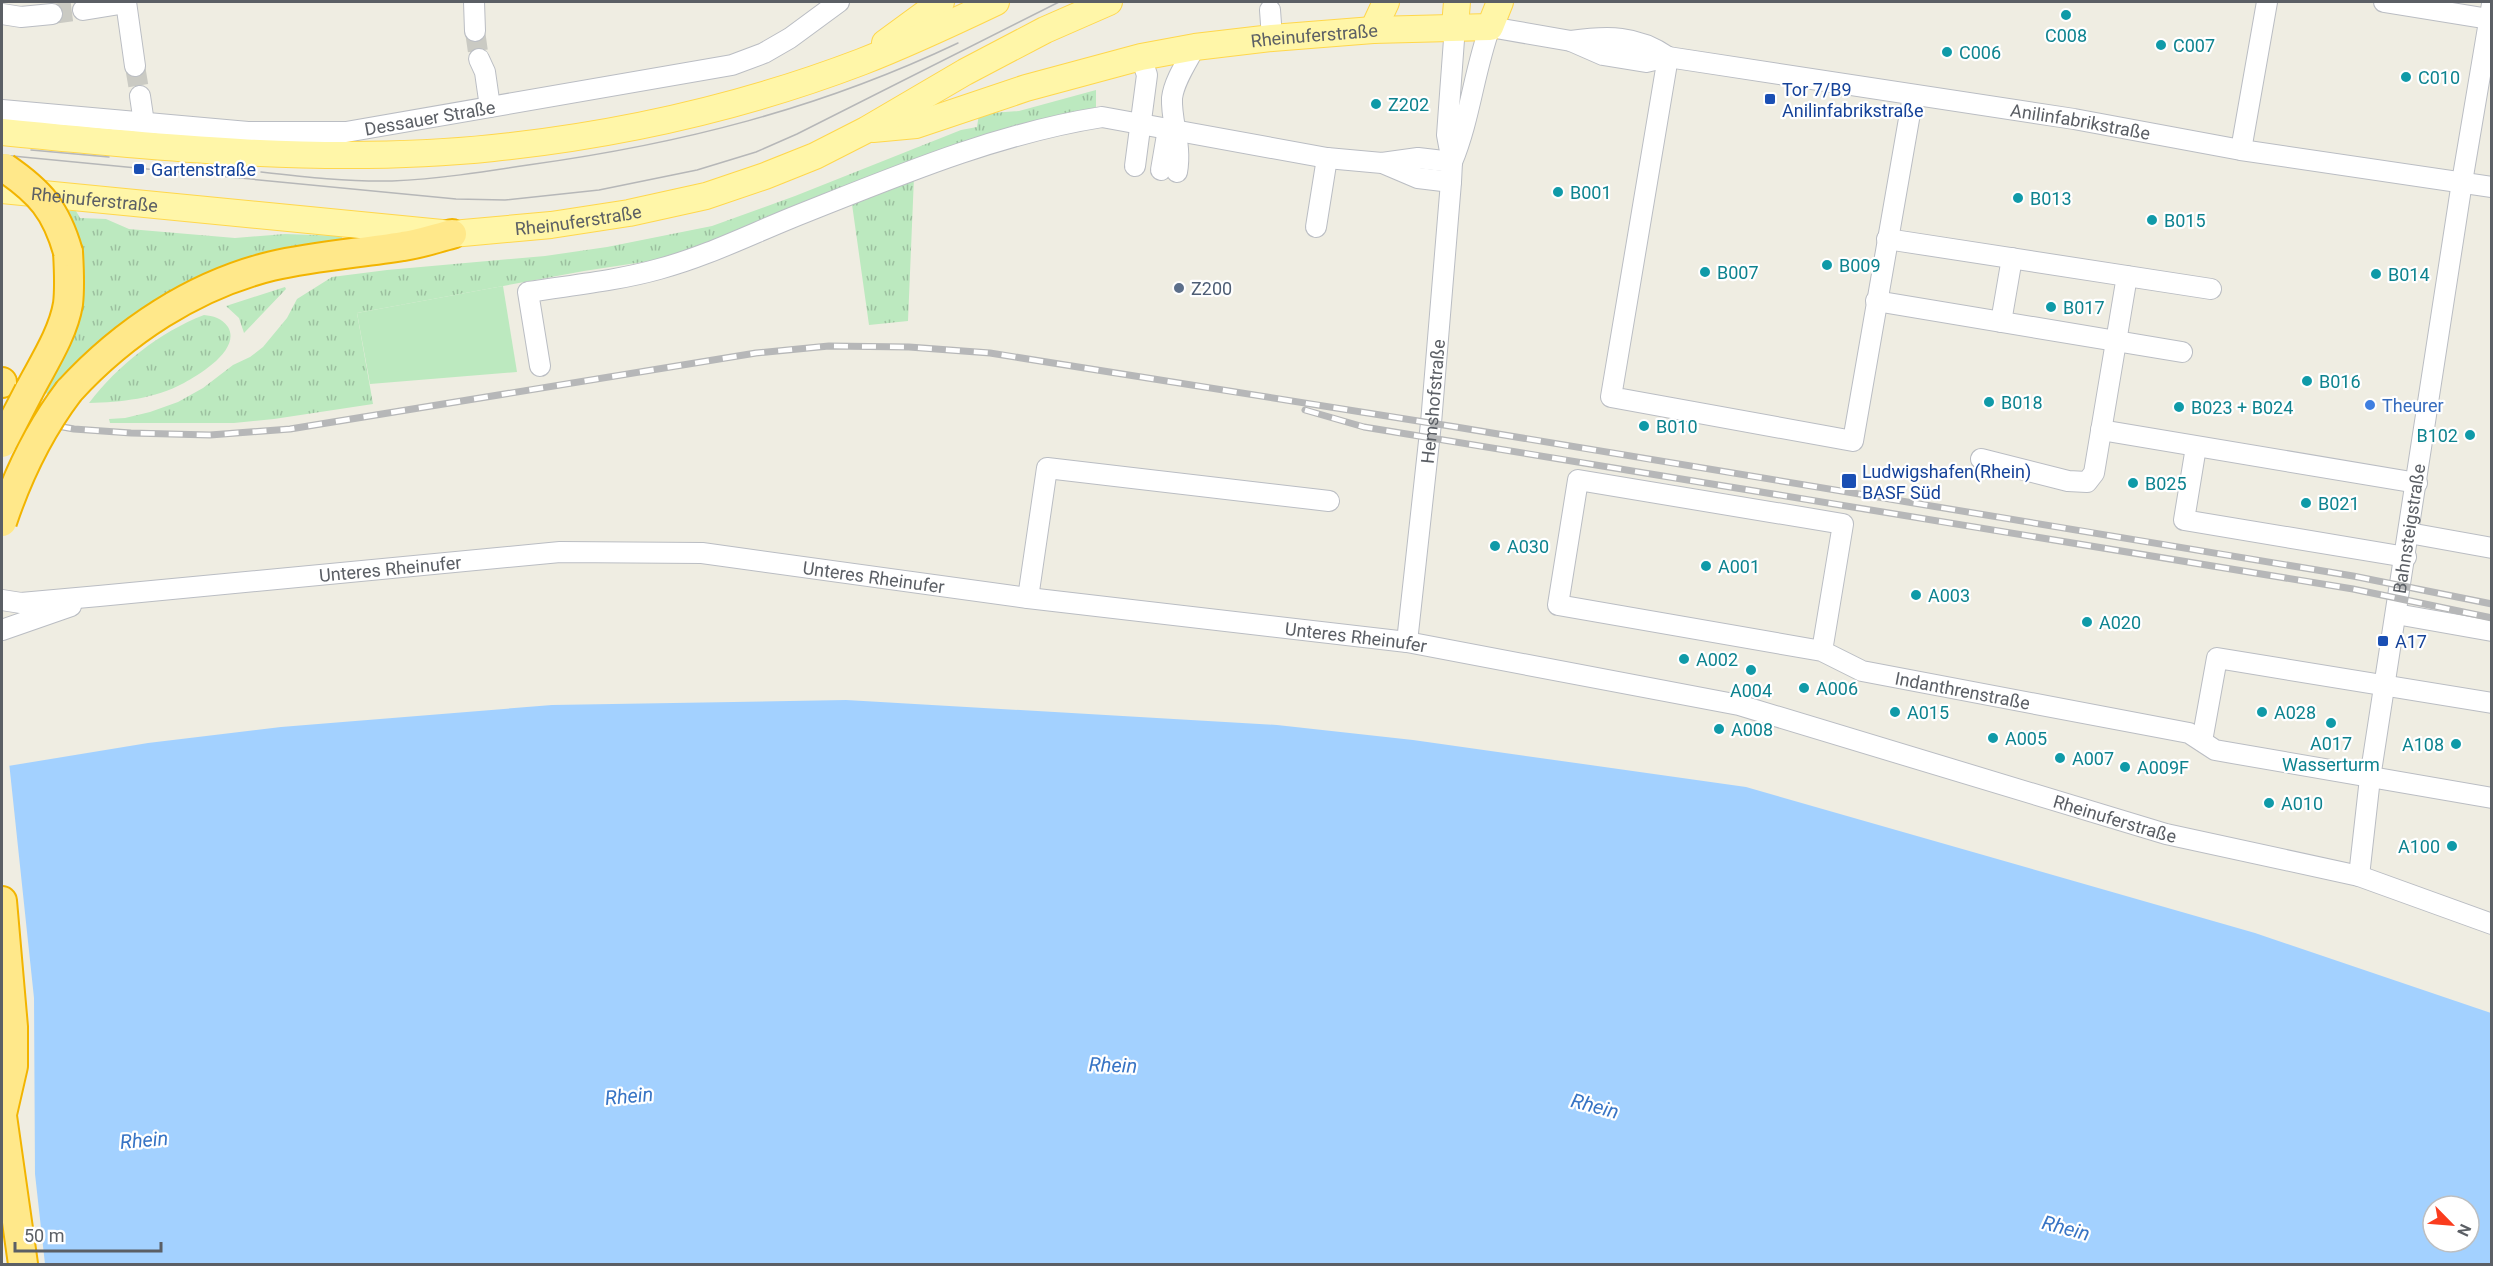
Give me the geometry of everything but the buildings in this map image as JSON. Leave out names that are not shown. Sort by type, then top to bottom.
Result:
[{"type":"highway","points":[[2,443],[60,330],[68,306],[69,284],[68,252],[62,231],[50,207],[30,186],[3,174]]},
{"type":"highway","points":[[2,522],[15,482],[32,447],[69,391],[110,349],[152,319],[205,290],[271,266],[341,253],[405,246],[452,234]]},
{"type":"highway","points":[[2,901],[13,1037],[13,1066],[2,1122],[23,1264]]},
{"type":"main road","points":[[858,63],[941,2]]},
{"type":"main road","points":[[2,132],[186,148],[336,154],[491,148],[613,131],[726,106],[858,63],[927,35],[996,2]]},
{"type":"main road","name":"Rheinuferstraße","points":[[3,174],[452,234],[574,222],[706,196],[795,164],[866,130],[964,72],[1045,30],[1109,2]]},
{"type":"main road","points":[[1373,30],[1386,2]]},
{"type":"main road","points":[[1490,27],[1500,2]]},
{"type":"main road","name":"Rheinuferstraße","points":[[866,130],[915,125],[1026,87],[1141,57],[1195,47],[1373,30],[1456,14],[1490,27]]},
{"type":"street","name":"Dessauer Straße","points":[[2,110],[248,132],[346,132],[732,65],[764,53],[790,38],[839,2]]},
{"type":"street","points":[[2241,150],[2267,2]]},
{"type":"street","points":[[2384,2],[2490,24]]},
{"type":"street","points":[[474,6],[480,30]]},
{"type":"street","points":[[83,10],[127,8],[135,66]]},
{"type":"street","points":[[1270,10],[1272,38]]},
{"type":"street","points":[[2,14],[21,17],[52,14]]},
{"type":"street","name":"Hemshofstraße","points":[[1407,642],[1431,423],[1452,172],[1447,135],[1456,14]]},
{"type":"street","name":"Bahnsteigstraße","points":[[2359,876],[2370,778],[2384,686],[2406,558],[2462,182],[2490,24]]},
{"type":"street","name":"Anilinfabrikstraße","points":[[1490,27],[1570,41],[1603,55],[1646,62],[1668,57],[2074,119],[2241,150],[2492,187]]},
{"type":"street","name":"Hemshofstraße","points":[[1452,172],[1463,137],[1479,59],[1490,27]]},
{"type":"street","points":[[1169,171],[1179,157],[1172,130],[1172,98],[1178,79],[1195,47]]},
{"type":"street","points":[[1135,166],[1147,75],[1141,57]]},
{"type":"street","points":[[1668,57],[1611,397],[1853,441],[1913,96]]},
{"type":"street","points":[[484,62],[490,107]]},
{"type":"street","points":[[140,96],[144,123]]},
{"type":"street","points":[[540,366],[528,292],[616,279],[660,269],[747,238],[940,159],[1066,123],[1102,117],[1327,158],[1382,163],[1418,158],[1452,172]]},
{"type":"street","points":[[1316,228],[1327,158]]},
{"type":"street","points":[[1887,239],[2211,289]]},
{"type":"street","points":[[2001,322],[2012,258]]},
{"type":"street","points":[[1982,459],[2068,481],[2087,482],[2094,473],[2127,276]]},
{"type":"street","points":[[1876,301],[2182,352]]},
{"type":"street","points":[[2101,430],[2417,483]]},
{"type":"street","points":[[2196,447],[2184,520],[2406,558]]},
{"type":"street","points":[[1028,598],[1047,468],[1329,501]]},
{"type":"street","name":"Indanthrenstraße","points":[[1822,651],[1843,524],[1578,480],[1558,604],[1822,651],[1862,671],[2190,733],[2215,750],[2492,798]]},
{"type":"street","points":[[2409,533],[2492,548]]},
{"type":"street","name":"Unteres Rheinufer","points":[[2,600],[21,603],[572,552],[702,553],[1028,598],[1407,642],[1739,705]]},
{"type":"street","points":[[2,630],[99,596]]},
{"type":"street","points":[[2396,615],[2492,631]]},
{"type":"street","points":[[2202,741],[2217,658],[2492,703]]},
{"type":"street","name":"Rheinuferstraße","points":[[1739,705],[2166,834],[2359,876],[2492,924]]},
{"type":"green space","points":[[1096,90],[1096,107],[914,177],[908,321],[869,325],[850,190],[703,245],[656,260],[357,313],[373,404],[234,423],[110,423],[109,419],[150,412],[178,402],[203,388],[233,365],[250,357],[263,347],[287,318],[297,299],[332,277],[545,256],[607,247],[712,226],[795,196],[961,130],[977,127],[979,114],[1019,111]]},
{"type":"green space","points":[[66,211],[76,211],[80,218],[106,219],[129,229],[235,238],[285,234],[342,236],[342,242],[77,363],[49,394],[39,392],[57,362]]},
{"type":"green space","points":[[503,286],[517,372],[370,384],[357,313]]},
{"type":"green space","points":[[285,287],[286,289],[244,333],[239,318],[226,306]]},
{"type":"green space","points":[[204,315],[223,321],[231,335],[224,352],[200,374],[161,393],[126,400],[89,403],[113,376],[141,351],[156,340]]},
{"type":"water","name":"Rhein","points":[[846,700],[1277,725],[1413,740],[1746,787],[2255,933],[2491,1013],[2491,1264],[2,1264],[2,767],[148,743],[281,727],[552,705]]},
{"type":"pier","points":[[9,762],[34,998],[35,1174],[45,1264],[2,1264],[2,763]]},
{"type":"tunnel","points":[[52,14],[83,10]]},
{"type":"tunnel","points":[[475,31],[479,59]]},
{"type":"tunnel","points":[[135,66],[140,96]]},
{"type":"tram line","points":[[2,155],[456,199],[505,200],[599,190],[697,170],[756,152],[797,134],[1059,2]]},
{"type":"tram line","points":[[261,172],[343,180],[409,180],[494,170],[640,146],[694,135],[801,105],[854,87],[958,43]]},
{"type":"tram line","points":[[31,150],[109,157]]},
{"type":"railway","points":[[2,416],[74,429],[210,435],[290,429],[756,353],[829,346],[909,347],[990,353],[1456,427],[2353,576],[2492,604]]},
{"type":"railway","points":[[1305,410],[1364,427],[2353,589],[2492,618]]},
{"type":"place","name":"C008","points":[[2066,15]]},
{"type":"place","name":"C007","points":[[2161,45]]},
{"type":"place","name":"C006","points":[[1947,52]]},
{"type":"place","name":"C010","points":[[2406,77]]},
{"type":"place","name":"Tor 7/B9 Anilinfabrikstraße","points":[[1770,99]]},
{"type":"place","name":"Z202","points":[[1376,104]]},
{"type":"place","name":"Gartenstraße","points":[[139,169]]},
{"type":"place","name":"B001","points":[[1558,192]]},
{"type":"place","name":"B013","points":[[2018,198]]},
{"type":"place","name":"B015","points":[[2152,220]]},
{"type":"place","name":"B009","points":[[1827,265]]},
{"type":"place","name":"B007","points":[[1705,272]]},
{"type":"place","name":"B014","points":[[2376,274]]},
{"type":"place","name":"Z200","points":[[1179,288]]},
{"type":"place","name":"B017","points":[[2051,307]]},
{"type":"place","name":"B016","points":[[2307,381]]},
{"type":"place","name":"B018","points":[[1989,402]]},
{"type":"place","name":"Theurer","points":[[2370,405]]},
{"type":"place","name":"B023 + B024","points":[[2179,407]]},
{"type":"place","name":"B010","points":[[1644,426]]},
{"type":"place","name":"B102","points":[[2470,435]]},
{"type":"place","name":"Ludwigshafen(Rhein) BASF Süd","points":[[1849,481]]},
{"type":"place","name":"B025","points":[[2133,483]]},
{"type":"place","name":"B021","points":[[2306,503]]},
{"type":"place","name":"A030","points":[[1495,546]]},
{"type":"place","name":"A001","points":[[1706,566]]},
{"type":"place","name":"A003","points":[[1916,595]]},
{"type":"place","name":"A020","points":[[2087,622]]},
{"type":"place","name":"A17","points":[[2383,641]]},
{"type":"place","name":"A002","points":[[1684,659]]},
{"type":"place","name":"A004","points":[[1751,670]]},
{"type":"place","name":"A006","points":[[1804,688]]},
{"type":"place","name":"A015","points":[[1895,712]]},
{"type":"place","name":"A028","points":[[2262,712]]},
{"type":"place","name":"A017 Wasserturm","points":[[2331,723]]},
{"type":"place","name":"A008","points":[[1719,729]]},
{"type":"place","name":"A005","points":[[1993,738]]},
{"type":"place","name":"A108","points":[[2456,744]]},
{"type":"place","name":"A007","points":[[2060,758]]},
{"type":"place","name":"A009F","points":[[2125,767]]},
{"type":"place","name":"A010","points":[[2269,803]]},
{"type":"place","name":"A100","points":[[2452,846]]}]
